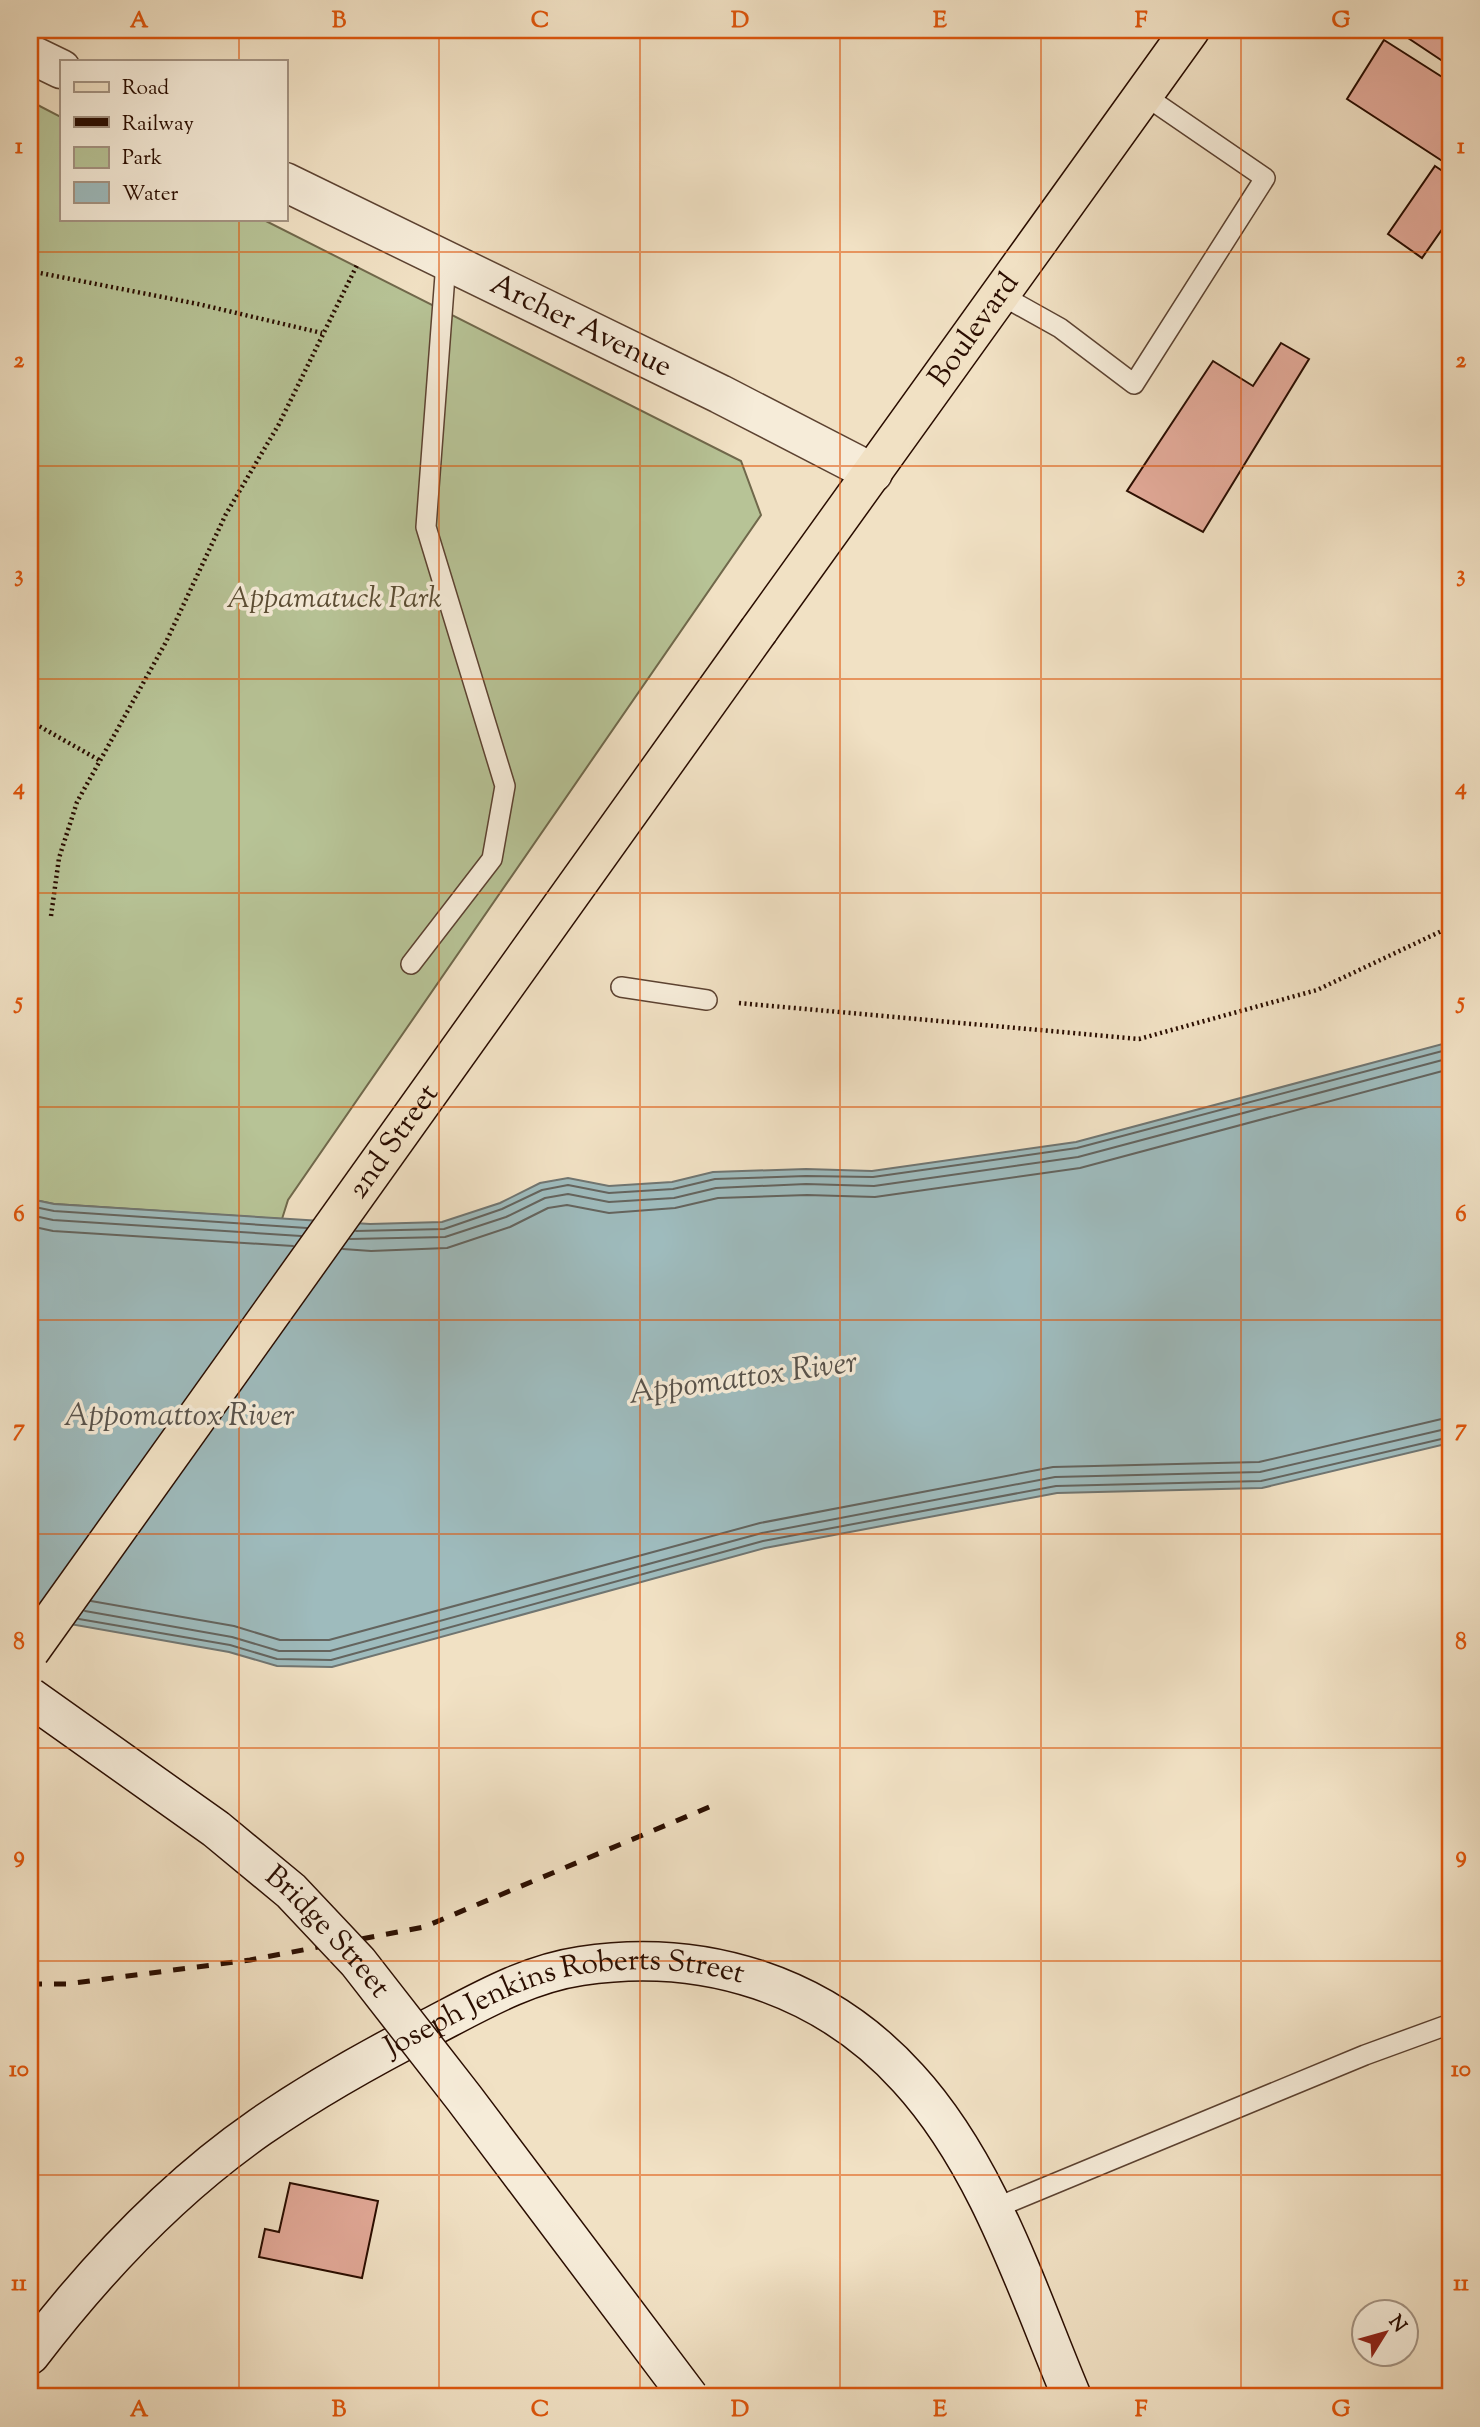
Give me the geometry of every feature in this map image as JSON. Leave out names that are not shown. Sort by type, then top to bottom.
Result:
[{"type":"main road","name":"Boulevard","points":[[759,631],[1190,30]]},
{"type":"main road","name":"2nd Street","points":[[30,1651],[759,631]]},
{"type":"street","points":[[30,54],[60,69]]},
{"type":"street","name":"Archer Avenue","points":[[287,183],[720,394],[873,473]]},
{"type":"street","name":"Bridge Street","points":[[30,1697],[216,1829],[290,1891],[348,1951],[464,2098],[689,2397]]},
{"type":"street","name":"Joseph Jenkins Roberts Street","points":[[30,2355],[121,2248],[187,2185],[259,2128],[369,2058],[485,1999],[533,1978],[579,1966],[638,1960],[697,1964],[757,1978],[813,2002],[864,2036],[909,2078],[954,2138],[993,2208],[1072,2397]]},
{"type":"lane","points":[[999,294],[1060,328],[1134,384],[1265,178],[1144,95]]},
{"type":"lane","points":[[411,964],[492,859],[505,786],[426,527],[446,262]]},
{"type":"lane","points":[[621,987],[707,1000]]},
{"type":"lane","points":[[993,2208],[1365,2055],[1450,2024]]},
{"type":"path","points":[[51,916],[59,858],[77,802],[166,642],[226,514],[279,424],[376,228]]},
{"type":"path","points":[[30,271],[198,304],[322,333]]},
{"type":"path","points":[[30,721],[99,760]]},
{"type":"path","points":[[707,1000],[1139,1039],[1317,990],[1450,927]]},
{"type":"green space","name":"Appamatuck Park","points":[[30,101],[60,116],[60,220],[264,220],[741,461],[761,515],[288,1200],[282,1219],[54,1204],[30,1199]]},
{"type":"water","name":"Appomattox River","points":[[1450,1042],[1450,1443],[1262,1488],[1057,1493],[765,1548],[332,1667],[277,1666],[229,1652],[30,1617],[30,1199],[54,1204],[370,1224],[442,1222],[500,1203],[540,1183],[568,1178],[609,1186],[672,1182],[713,1172],[806,1169],[872,1171],[1076,1142]]},
{"type":"building","points":[[1396,30],[1450,30],[1450,66]]},
{"type":"building","points":[[1384,40],[1450,82],[1450,166],[1347,99]]},
{"type":"building","points":[[1435,166],[1450,176],[1450,218],[1422,258],[1388,234]]},
{"type":"building","points":[[1281,343],[1309,359],[1203,532],[1127,491],[1213,361],[1253,386]]},
{"type":"building","points":[[290,2183],[378,2201],[362,2278],[259,2257],[265,2229],[279,2232]]},
{"type":"railway","points":[[30,1984],[67,1984],[250,1960],[424,1927],[714,1805]]}]
